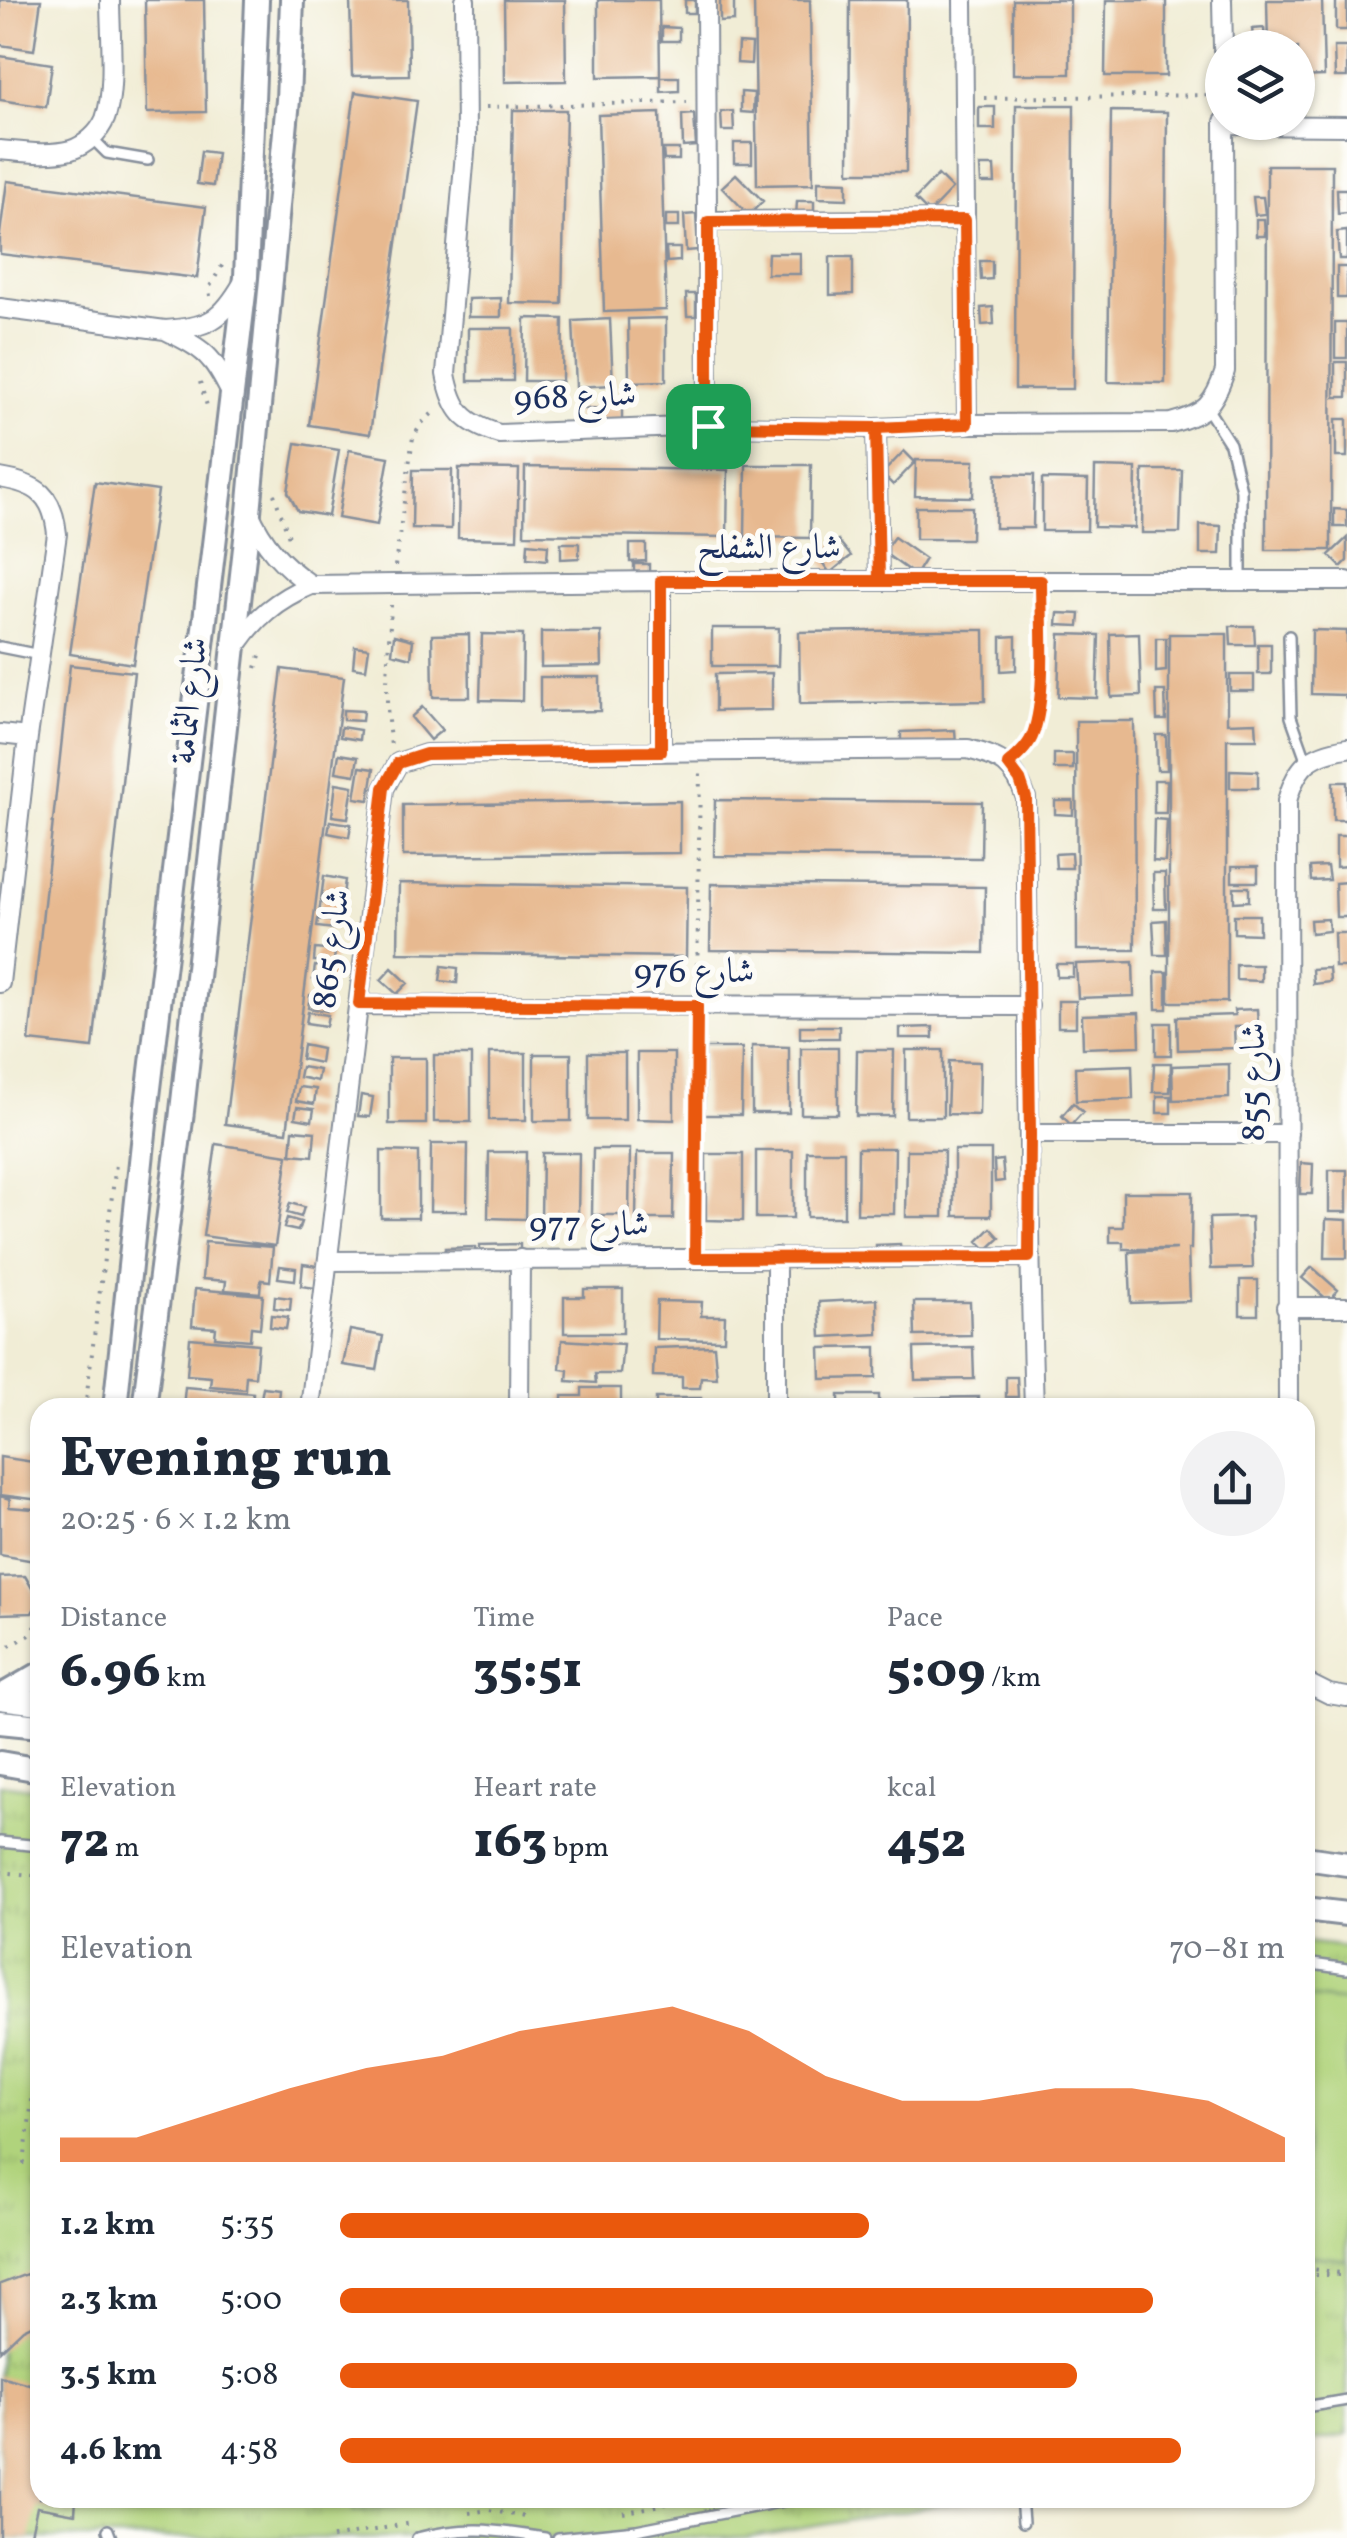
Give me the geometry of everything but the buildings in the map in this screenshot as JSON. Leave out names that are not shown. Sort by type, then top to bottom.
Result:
[{"type":"street","points":[[0,150],[72,150],[92,138],[105,120],[110,95],[110,0]]},
{"type":"street","name":"شارع الثمامة","points":[[116,1398],[246,277],[257,0]]},
{"type":"street","name":"شارع الثمامة","points":[[145,1398],[249,512],[288,100],[292,0]]},
{"type":"street","name":"شارع 968","points":[[466,0],[466,142],[446,374],[450,396],[460,414],[476,427],[500,434],[708,426],[876,428],[1171,423],[1192,418],[1207,408]]},
{"type":"street","points":[[706,0],[708,426]]},
{"type":"street","points":[[963,0],[967,424]]},
{"type":"street","points":[[1222,0],[1223,30]]},
{"type":"street","points":[[1315,125],[1347,126]]},
{"type":"street","points":[[1207,408],[1218,392],[1224,372],[1224,140]]},
{"type":"street","points":[[708,222],[965,220]]},
{"type":"street","points":[[0,308],[165,330],[186,328],[212,322],[230,305],[246,277]]},
{"type":"street","points":[[165,330],[202,350],[232,395]]},
{"type":"street","points":[[876,428],[879,581]]},
{"type":"street","points":[[0,478],[32,486],[46,496],[55,514],[57,534],[28,737],[0,983]]},
{"type":"street","points":[[249,512],[273,554],[311,585]]},
{"type":"street","name":"شارع الشفلح","points":[[231,656],[263,612],[311,585],[1347,580]]},
{"type":"street","points":[[661,581],[661,751]]},
{"type":"street","points":[[0,734],[28,737]]},
{"type":"street","points":[[1307,762],[1328,751],[1347,748]]},
{"type":"street","name":"شارع 865","points":[[311,1398],[384,788],[398,763],[426,754],[968,750],[1008,764]]},
{"type":"street","name":"شارع 855","points":[[1288,1398],[1287,801],[1293,778],[1307,762]]},
{"type":"street","points":[[1008,764],[1020,780],[1026,798],[1034,1398]]},
{"type":"street","name":"شارع 976","points":[[359,1004],[1029,1006]]},
{"type":"street","points":[[1030,1134],[1288,1134]]},
{"type":"street","points":[[776,1257],[776,1398]]},
{"type":"street","name":"شارع 977","points":[[329,1262],[1029,1257]]},
{"type":"street","points":[[519,1398],[520,1259]]},
{"type":"street","points":[[1286,1307],[1347,1307]]},
{"type":"street","points":[[0,1698],[30,1680]]},
{"type":"street","points":[[1315,1687],[1347,1697]]},
{"type":"street","points":[[0,1698],[30,1702]]},
{"type":"street","points":[[0,1722],[30,1725]]},
{"type":"street","points":[[0,1763],[30,1768]]},
{"type":"street","points":[[1315,1859],[1347,1864]]},
{"type":"street","points":[[1315,1910],[1347,1914]]},
{"type":"lane","points":[[92,138],[106,153],[148,160]]},
{"type":"lane","points":[[1207,408],[1230,444],[1241,490],[1241,580]]},
{"type":"lane","points":[[1289,636],[1291,718],[1307,762]]},
{"type":"lane","points":[[0,647],[40,655]]},
{"type":"lane","points":[[0,1842],[30,1845]]},
{"type":"lane","points":[[1315,1965],[1347,1970]]},
{"type":"lane","points":[[1315,2405],[1347,2400]]},
{"type":"lane","points":[[558,2538],[636,2530],[749,2508]]},
{"type":"lane","points":[[1021,2508],[1022,2522]]},
{"type":"lane","points":[[418,2538],[449,2530],[486,2528],[545,2538]]},
{"type":"path","points":[[964,98],[1205,95]]},
{"type":"path","points":[[466,108],[707,102]]},
{"type":"path","points":[[1008,764],[1033,736],[1038,710],[1042,668],[1041,581]]},
{"type":"path","points":[[695,1258],[700,751]]},
{"type":"path","points":[[0,1651],[30,1635]]},
{"type":"path","points":[[0,1872],[30,1875]]},
{"type":"path","points":[[30,2116],[24,2163],[30,2164]]},
{"type":"path","points":[[1315,2272],[1347,2274]]},
{"type":"green space","points":[[0,1784],[30,1788],[30,2508],[923,2508],[745,2538],[0,2538]]},
{"type":"green space","points":[[1315,1943],[1347,1947],[1347,2435],[1315,2440]]},
{"type":"green space","points":[[1315,1998],[1347,2002],[1347,2260],[1315,2256]]},
{"type":"route","points":[[708,426],[708,222],[965,220],[967,424],[876,428],[878,505],[879,581],[1041,581],[1042,668],[1038,710],[1033,736],[1008,764],[1020,780],[1026,798],[1029,1257],[695,1258],[697,1006],[359,1004],[384,788],[398,763],[426,754],[661,751],[661,581],[879,581],[876,428],[708,426]]}]
